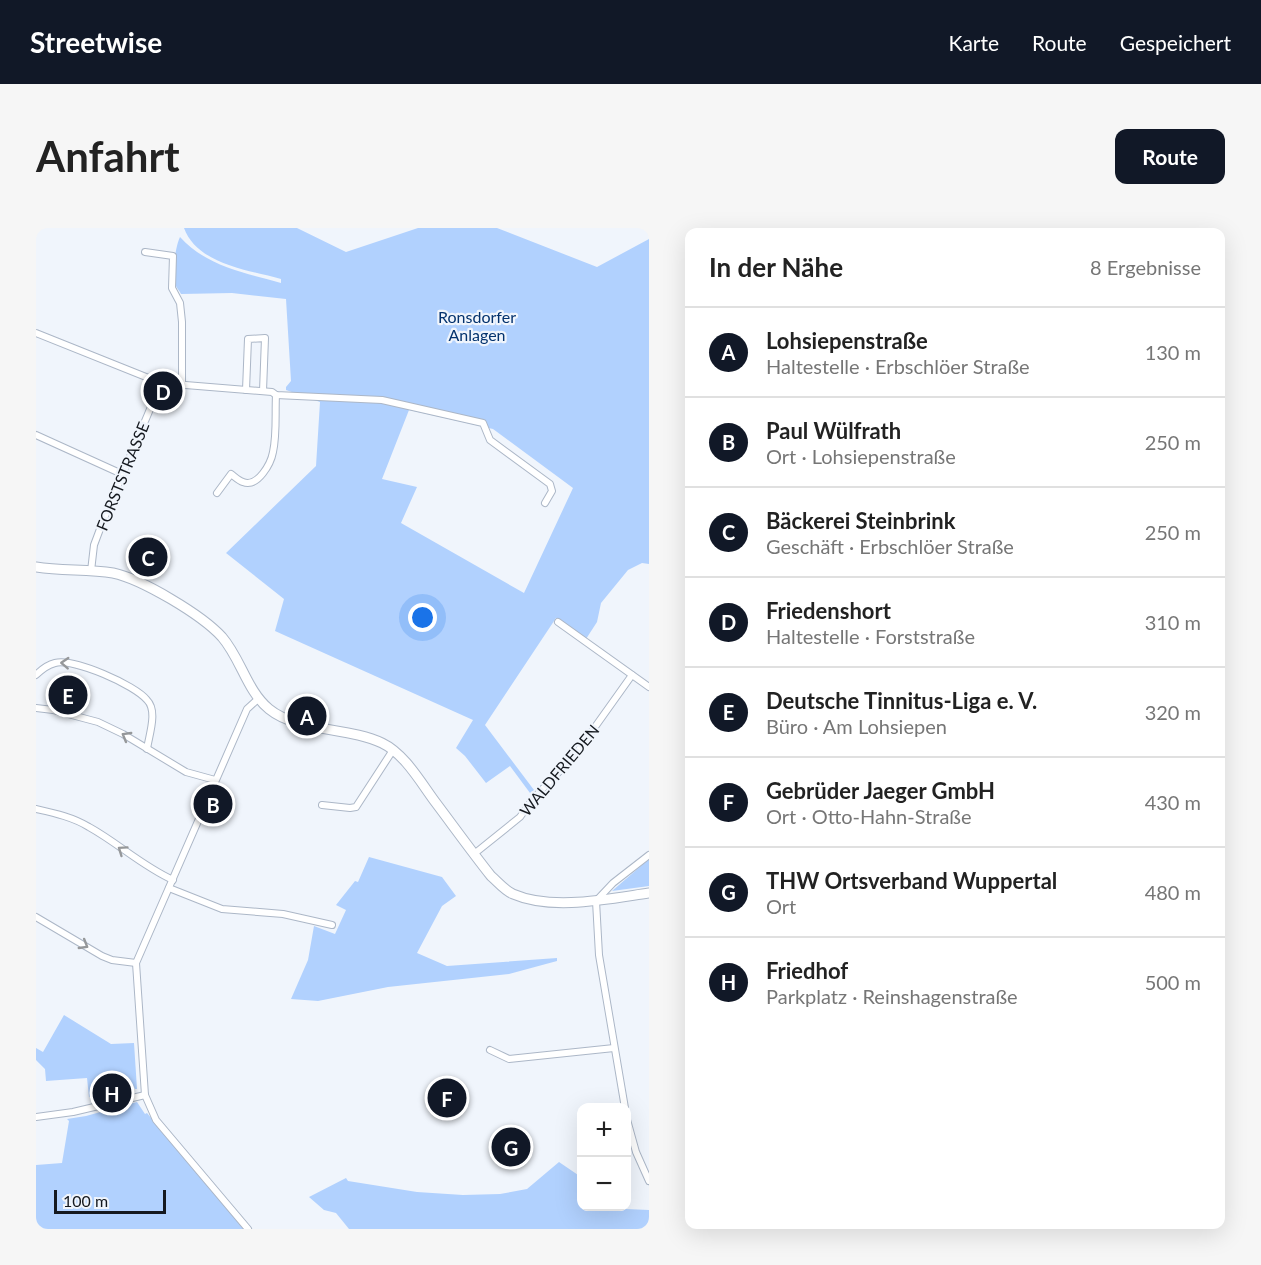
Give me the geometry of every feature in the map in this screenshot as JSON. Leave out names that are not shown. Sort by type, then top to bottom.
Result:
[{"type":"street","points":[[145,252],[173,256],[172,288],[180,303],[182,322],[182,385]]},
{"type":"street","points":[[36,333],[161,383],[263,391],[276,395],[382,400],[483,423],[490,440],[550,484],[552,491],[545,503]]},
{"type":"street","points":[[246,390],[248,339],[265,338],[263,391]]},
{"type":"street","name":"FORSTSTRASSE","points":[[91,571],[94,545],[161,383]]},
{"type":"street","points":[[217,493],[231,474],[242,482],[252,482],[261,475],[268,464],[273,453],[276,395]]},
{"type":"street","points":[[36,435],[122,474]]},
{"type":"street","points":[[36,567],[111,573],[132,578],[150,587],[205,623],[221,637],[230,648],[258,699],[269,710],[282,717],[364,736],[383,743],[409,767],[501,887],[513,894],[552,902],[596,901],[649,893]]},
{"type":"street","points":[[558,622],[649,687]]},
{"type":"street","points":[[36,675],[43,668],[54,663],[79,664],[133,689],[148,700],[152,712],[147,749]]},
{"type":"street","name":"WALDFRIEDEN","points":[[474,854],[520,817],[575,755],[632,675]]},
{"type":"street","points":[[248,1229],[156,1120],[145,1095],[136,963],[247,710],[258,699]]},
{"type":"street","points":[[36,708],[54,710],[98,722],[186,772],[215,780]]},
{"type":"street","points":[[322,805],[356,807],[393,750]]},
{"type":"street","points":[[36,808],[63,815],[89,827],[145,866],[173,880]]},
{"type":"street","points":[[624,1103],[599,955],[596,901],[613,883],[649,855]]},
{"type":"street","points":[[169,888],[222,909],[283,914],[332,925]]},
{"type":"street","points":[[36,917],[102,956],[112,960],[136,963]]},
{"type":"street","points":[[490,1050],[509,1059],[614,1048]]},
{"type":"street","points":[[36,1117],[73,1112],[145,1095]]},
{"type":"street","points":[[631,1133],[649,1181]]},
{"type":"green space","name":"Ronsdorfer Anlagen","points":[[184,228],[297,228],[346,252],[418,228],[497,228],[597,267],[649,239],[649,564],[642,563],[628,570],[601,603],[597,622],[586,639],[556,618],[485,725],[534,790],[530,793],[510,766],[486,783],[456,748],[473,720],[275,631],[284,599],[226,553],[316,466],[320,402],[286,390],[291,381],[286,299],[232,293],[181,294],[176,286],[174,275],[178,241],[180,237],[190,247],[214,262],[240,272],[281,283],[281,279],[225,264],[200,250]],"holes":[[[409,410],[493,429],[573,488],[524,593],[401,523],[417,487],[382,479]]]},
{"type":"green space","points":[[369,857],[442,877],[456,896],[442,906],[417,953],[447,966],[557,958],[557,961],[509,974],[388,987],[318,1001],[291,999],[308,960],[314,926],[335,934],[346,910],[336,905],[355,881],[358,882]]},
{"type":"green space","points":[[649,859],[649,886],[612,891]]},
{"type":"green space","points":[[64,1015],[111,1044],[134,1043],[137,1089],[133,1085],[89,1097],[87,1078],[46,1081],[45,1069],[36,1060],[36,1048],[43,1052]]},
{"type":"green space","points":[[137,1102],[244,1229],[36,1229],[36,1165],[62,1163],[69,1121],[67,1119]]},
{"type":"green space","points":[[559,1162],[577,1174],[577,1211],[649,1210],[649,1229],[349,1229],[336,1213],[324,1210],[309,1197],[346,1178],[348,1181],[417,1192],[463,1195],[500,1194],[527,1189]]},
{"type":"place","name":"Friedenshort","points":[[163,391]]},
{"type":"place","name":"Bäckerei Steinbrink","points":[[148,557]]},
{"type":"place","name":"Deutsche Tinnitus-Liga e. V.","points":[[68,695]]},
{"type":"place","name":"Lohsiepenstraße","points":[[307,716]]},
{"type":"place","name":"Paul Wülfrath","points":[[213,804]]},
{"type":"place","name":"Friedhof","points":[[112,1093]]},
{"type":"place","name":"Gebrüder Jaeger GmbH","points":[[447,1098]]},
{"type":"place","name":"THW Ortsverband Wuppertal","points":[[511,1147]]}]
